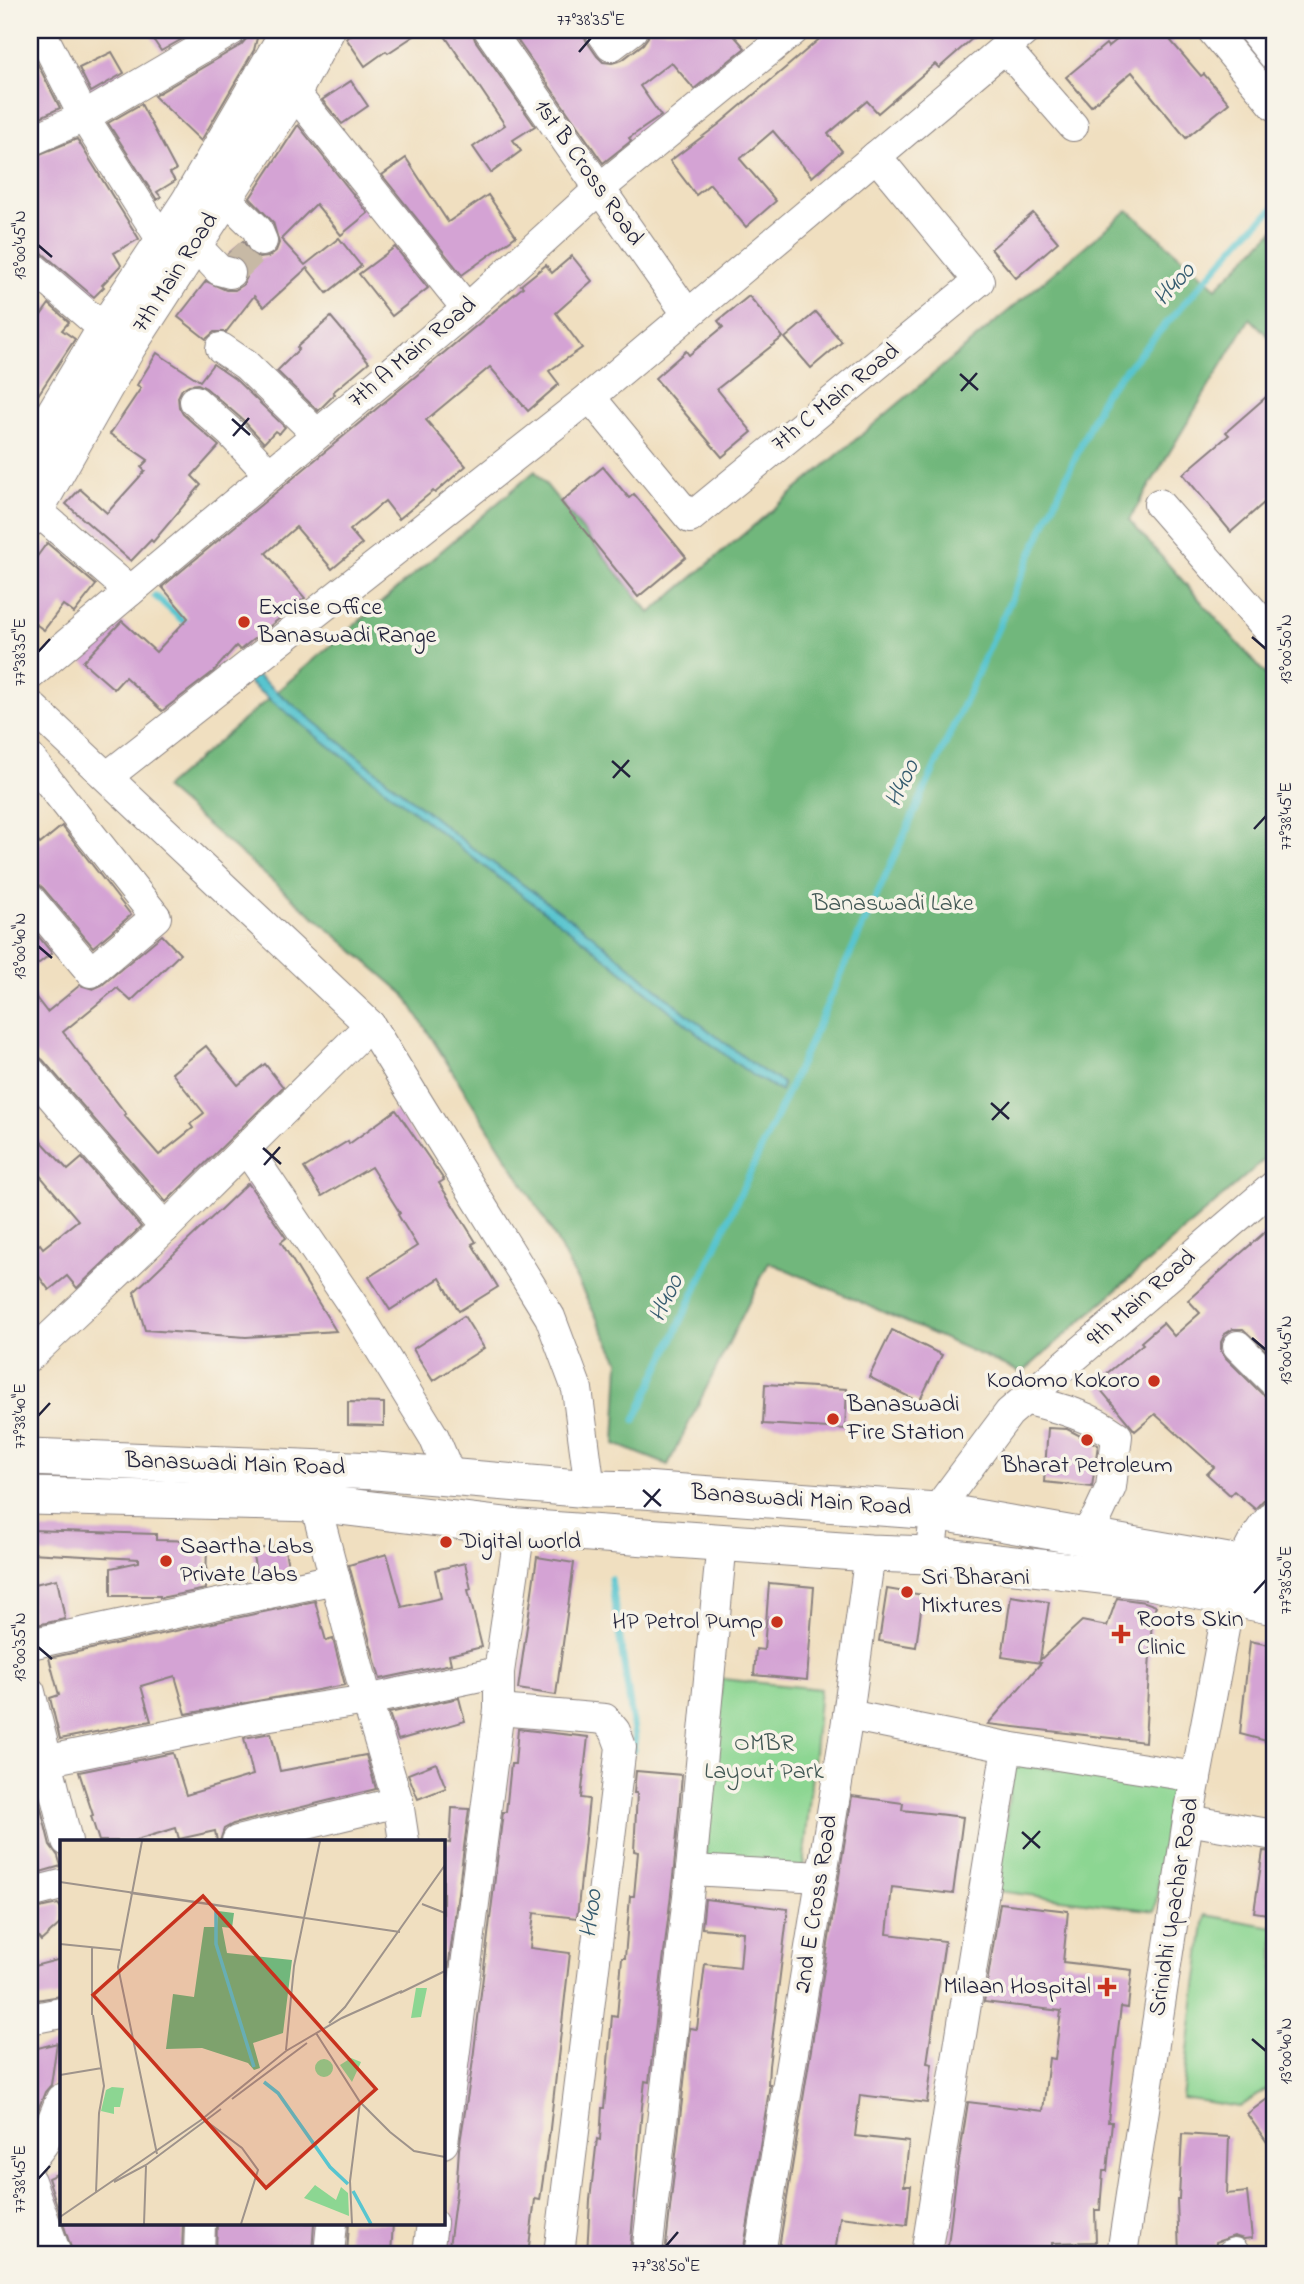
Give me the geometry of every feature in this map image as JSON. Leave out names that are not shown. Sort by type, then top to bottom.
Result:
[{"type":"main road","name":"7th Main Road","points":[[35,432],[105,330],[225,198],[293,91],[326,30]]},
{"type":"main road","name":"7th Main Road","points":[[33,513],[180,250],[189,203],[286,32]]},
{"type":"main road","name":"Banaswadi Main Road","points":[[30,1457],[450,1475],[590,1489],[643,1490],[936,1511],[1084,1536],[1249,1577],[1274,1606]]},
{"type":"main road","name":"Banaswadi Main Road","points":[[30,1496],[315,1503],[520,1528],[930,1555],[1150,1581],[1249,1577]]},
{"type":"street","points":[[40,30],[85,117],[180,250],[230,273]]},
{"type":"street","points":[[30,141],[85,117],[232,30]]},
{"type":"street","name":"1st B Cross Road","points":[[489,30],[688,315]]},
{"type":"street","points":[[600,30],[611,46],[632,30]]},
{"type":"street","name":"7th A Main Road","points":[[30,675],[467,309],[598,189],[794,30]]},
{"type":"street","points":[[1212,30],[1274,105]]},
{"type":"street","points":[[1253,30],[1274,56]]},
{"type":"street","points":[[108,776],[590,397],[1016,39],[1073,126]]},
{"type":"street","points":[[293,91],[467,309]]},
{"type":"street","name":"7th C Main Road","points":[[590,397],[690,518],[979,281],[876,156]]},
{"type":"street","points":[[225,198],[257,229],[262,240]]},
{"type":"street","points":[[30,265],[105,330]]},
{"type":"street","points":[[221,348],[246,365],[317,434]]},
{"type":"street","points":[[195,401],[232,433],[270,474]]},
{"type":"street","points":[[1159,504],[1274,636]]},
{"type":"street","points":[[33,513],[130,591]]},
{"type":"street","points":[[30,705],[370,1024],[550,1317],[577,1389],[590,1489]]},
{"type":"street","points":[[30,758],[156,917],[91,972],[30,899]]},
{"type":"street","points":[[30,1356],[165,1228],[370,1024]]},
{"type":"street","points":[[30,1071],[40,1102],[165,1228]]},
{"type":"street","points":[[246,1148],[362,1320],[434,1437],[450,1475]]},
{"type":"street","name":"9th Main Road","points":[[930,1555],[936,1511],[1009,1413],[1274,1185]]},
{"type":"street","points":[[1238,1346],[1274,1382]]},
{"type":"street","points":[[1025,1399],[1074,1412],[1117,1436],[1111,1488],[1084,1536]]},
{"type":"street","points":[[315,1503],[367,1700],[398,1802],[404,1840]]},
{"type":"street","name":"Srinidhi Upachar Road","points":[[1122,2254],[1196,1777],[1261,1527],[1274,1514]]},
{"type":"street","points":[[444,2135],[499,1710],[499,1672],[520,1528]]},
{"type":"street","points":[[647,2254],[691,1870],[722,1541]]},
{"type":"street","name":"2nd E Cross Road","points":[[760,2254],[848,1715],[870,1553]]},
{"type":"street","points":[[30,1644],[335,1579]]},
{"type":"street","points":[[39,1761],[264,1716],[367,1700],[499,1672]]},
{"type":"street","points":[[30,1692],[39,1761],[67,1840]]},
{"type":"street","points":[[499,1710],[605,1720],[615,1731],[621,1747],[559,2254]]},
{"type":"street","points":[[848,1715],[1007,1746],[1196,1777]]},
{"type":"street","points":[[926,2254],[1007,1746]]},
{"type":"street","points":[[241,1840],[398,1802]]},
{"type":"street","points":[[1188,1820],[1274,1835]]},
{"type":"street","points":[[691,1870],[821,1877]]},
{"type":"street","points":[[30,1893],[60,1885]]},
{"type":"street","points":[[30,2019],[60,2012]]},
{"type":"street","points":[[30,2161],[43,2144],[60,2102]]},
{"type":"street","points":[[30,2181],[56,2254]]},
{"type":"street","points":[[199,2254],[200,2224]]},
{"type":"street","points":[[329,2254],[332,2224]]},
{"type":"street","points":[[428,2254],[432,2224]]},
{"type":"green space","name":"Banaswadi Lake","points":[[1128,210],[1216,288],[1274,230],[1274,342],[1250,318],[1129,520],[1274,684],[1274,1151],[1022,1373],[769,1262],[668,1465],[615,1444],[619,1361],[548,1224],[404,994],[164,788],[535,471],[650,613]]},
{"type":"green space","name":"OMBR Layout Park","points":[[722,1679],[820,1689],[803,1869],[705,1860]]},
{"type":"green space","points":[[1013,1764],[1171,1784],[1155,1911],[997,1891]]},
{"type":"green space","points":[[1205,1915],[1274,1927],[1274,2084],[1240,2107],[1182,2098]]},
{"type":"water","points":[[255,674],[471,847],[591,934],[686,1013],[758,1068],[783,1083],[781,1091],[753,1076],[707,1041],[582,939],[499,878],[245,680]]},
{"type":"building","points":[[147,30],[198,30],[161,51]]},
{"type":"building","points":[[249,30],[259,30],[254,50],[201,141],[154,96],[241,45]]},
{"type":"building","points":[[358,30],[423,30],[365,66],[346,38]]},
{"type":"building","points":[[441,30],[472,30],[475,40],[535,126],[513,140],[521,151],[491,173],[473,147],[505,125]]},
{"type":"building","points":[[583,30],[597,56],[603,62],[612,63],[622,60],[643,44],[649,30],[729,30],[745,48],[694,89],[671,62],[640,86],[661,116],[629,138],[631,141],[603,163],[511,31]]},
{"type":"building","points":[[830,30],[982,30],[939,68],[935,64],[878,113],[867,101],[828,134],[842,151],[812,177],[773,131],[740,159],[776,201],[746,227],[710,184],[696,195],[670,161],[718,125]]},
{"type":"building","points":[[1129,30],[1184,30],[1171,41],[1229,103],[1186,138],[1132,72],[1091,106],[1066,77],[1106,44],[1108,47]]},
{"type":"building","points":[[30,49],[60,108],[30,122]]},
{"type":"building","points":[[112,52],[124,73],[91,92],[79,68]]},
{"type":"building","points":[[351,81],[368,106],[342,124],[322,100]]},
{"type":"building","points":[[141,104],[176,170],[170,173],[175,181],[157,192],[161,197],[157,200],[108,123]]},
{"type":"building","points":[[298,125],[368,213],[341,235],[316,204],[281,239],[305,265],[339,238],[361,266],[327,293],[307,268],[264,307],[254,296],[226,332],[214,332],[206,339],[178,317],[206,281],[226,290],[235,290],[243,285],[247,268],[242,260],[228,254],[243,241],[251,254],[259,258],[268,257],[276,251],[279,243],[273,222],[250,198]]},
{"type":"building","points":[[77,139],[139,239],[114,253],[121,265],[94,297],[41,252],[30,248],[30,158]]},
{"type":"building","points":[[406,158],[448,222],[488,195],[516,236],[462,275],[382,175]]},
{"type":"building","points":[[1033,213],[1058,242],[1016,278],[991,249]]},
{"type":"building","points":[[395,247],[428,288],[392,316],[359,274]]},
{"type":"building","points":[[572,256],[592,281],[556,313],[582,348],[549,371],[559,384],[528,411],[490,367],[426,420],[466,466],[435,493],[433,491],[399,519],[385,501],[350,530],[362,544],[332,569],[296,527],[266,553],[305,598],[240,650],[236,646],[213,672],[162,711],[125,677],[114,689],[83,662],[122,621],[156,652],[188,618],[162,587],[523,287],[521,285],[546,265],[552,273]]},
{"type":"building","points":[[749,296],[783,337],[717,389],[752,432],[722,457],[655,378],[686,351],[689,355],[723,327],[718,321]]},
{"type":"building","points":[[49,304],[69,322],[62,330],[75,339],[30,407],[30,311],[39,318]]},
{"type":"building","points":[[816,312],[842,342],[811,368],[785,338]]},
{"type":"building","points":[[331,317],[369,362],[333,392],[335,394],[318,411],[277,371],[299,349],[297,347]]},
{"type":"building","points":[[157,353],[200,381],[213,364],[235,379],[285,427],[279,434],[275,431],[264,443],[243,420],[206,388],[198,384],[182,389],[178,397],[183,414],[219,446],[192,476],[201,485],[153,542],[151,540],[131,561],[66,504],[80,489],[107,513],[145,471],[141,467],[148,460],[110,434],[141,388],[137,385]]},
{"type":"building","points":[[1274,390],[1274,494],[1231,532],[1183,474],[1229,435],[1226,432]]},
{"type":"building","points":[[603,467],[629,498],[634,494],[686,557],[638,597],[561,502]]},
{"type":"building","points":[[47,543],[96,585],[74,613],[63,605],[44,630],[30,620],[30,566]]},
{"type":"building","points":[[62,826],[131,915],[93,947],[43,888],[30,882],[30,832],[40,844]]},
{"type":"building","points":[[30,926],[52,953],[30,970]]},
{"type":"building","points":[[162,935],[180,954],[131,1001],[117,988],[63,1032],[126,1114],[124,1115],[159,1155],[193,1128],[190,1124],[204,1113],[172,1073],[206,1046],[238,1085],[265,1064],[283,1087],[166,1202],[43,1060],[30,1054],[30,990],[47,1012],[80,985],[93,989],[102,985]]},
{"type":"building","points":[[396,1110],[444,1180],[439,1183],[476,1242],[472,1244],[498,1287],[459,1311],[440,1278],[390,1310],[369,1277],[417,1246],[371,1167],[322,1196],[304,1168],[348,1141],[349,1144]]},
{"type":"building","points":[[30,1129],[68,1170],[82,1158],[141,1227],[77,1288],[67,1276],[49,1290],[30,1264],[30,1252],[40,1244],[43,1248],[78,1220],[30,1164]]},
{"type":"building","points":[[248,1183],[286,1238],[281,1242],[336,1331],[246,1337],[145,1330],[134,1292]]},
{"type":"building","points":[[1274,1224],[1274,1358],[1243,1329],[1233,1329],[1225,1334],[1221,1342],[1221,1351],[1226,1358],[1262,1394],[1274,1399],[1274,1489],[1255,1509],[1234,1491],[1230,1495],[1207,1474],[1214,1467],[1155,1414],[1135,1431],[1095,1383],[1143,1344],[1141,1342],[1163,1323],[1174,1336],[1200,1313],[1188,1300]]},
{"type":"building","points":[[464,1316],[484,1348],[433,1381],[413,1349]]},
{"type":"building","points":[[892,1330],[942,1355],[919,1402],[869,1377]]},
{"type":"building","points":[[765,1384],[847,1389],[845,1429],[763,1424]]},
{"type":"building","points":[[348,1402],[384,1403],[384,1426],[348,1425]]},
{"type":"building","points":[[1048,1428],[1067,1429],[1098,1445],[1092,1487],[1044,1482]]},
{"type":"building","points":[[30,1530],[156,1534],[156,1540],[207,1541],[206,1589],[160,1598],[111,1596],[111,1568],[139,1562],[139,1559],[30,1553]]},
{"type":"building","points":[[284,1545],[289,1571],[257,1578],[252,1550]]},
{"type":"building","points":[[387,1554],[402,1607],[441,1598],[435,1570],[465,1563],[471,1589],[468,1590],[482,1647],[449,1655],[451,1664],[380,1679],[349,1565]]},
{"type":"building","points":[[537,1557],[574,1563],[556,1695],[518,1689]]},
{"type":"building","points":[[57,1579],[65,1619],[32,1626],[30,1585]]},
{"type":"building","points":[[769,1583],[814,1587],[807,1680],[754,1675],[756,1649],[764,1650]]},
{"type":"building","points":[[887,1589],[923,1595],[916,1647],[879,1641]]},
{"type":"building","points":[[1011,1596],[1049,1602],[1040,1660],[1082,1621],[1107,1626],[1117,1598],[1156,1606],[1152,1618],[1145,1742],[988,1724],[1041,1663],[1002,1657]]},
{"type":"building","points":[[315,1601],[326,1641],[333,1639],[345,1685],[186,1714],[175,1676],[141,1686],[151,1721],[60,1739],[50,1698],[59,1695],[49,1658]]},
{"type":"building","points":[[1250,1641],[1274,1646],[1274,1743],[1240,1734]]},
{"type":"building","points":[[459,1698],[465,1721],[398,1740],[389,1713]]},
{"type":"building","points":[[518,1729],[588,1737],[581,1798],[589,1799],[577,1918],[534,1913],[530,1948],[570,1953],[549,2137],[540,2200],[535,2199],[528,2254],[448,2254],[503,1812],[506,1812],[511,1764],[515,1764]]},
{"type":"building","points":[[271,1733],[280,1771],[366,1755],[376,1789],[233,1824],[224,1829],[220,1840],[217,1840],[215,1831],[179,1839],[176,1828],[136,1840],[99,1840],[79,1772],[173,1753],[186,1795],[253,1775],[244,1738]]},
{"type":"building","points":[[436,1763],[446,1788],[418,1799],[408,1774]]},
{"type":"building","points":[[636,1771],[682,1775],[674,1868],[649,2082],[645,2081],[642,2107],[630,2254],[587,2254],[590,2200],[597,2139],[600,2140],[604,2108],[612,2016],[617,2017],[630,1896],[634,1896],[638,1852],[634,1851]]},
{"type":"building","points":[[30,1781],[34,1781],[50,1845],[58,1856],[60,1866],[30,1875]]},
{"type":"building","points":[[852,1796],[903,1803],[902,1810],[963,1817],[953,1894],[892,1887],[887,1934],[945,1941],[927,2063],[932,2064],[927,2103],[860,2095],[855,2136],[909,2142],[904,2186],[911,2186],[907,2225],[840,2217],[835,2254],[778,2254]]},
{"type":"building","points":[[452,1808],[469,1809],[444,2000],[444,1842],[450,1843]]},
{"type":"building","points":[[1263,1851],[1274,1852],[1274,1915],[1254,1912]]},
{"type":"building","points":[[705,1899],[788,1909],[769,2066],[770,2084],[743,2254],[665,2254],[690,2028],[697,2029],[705,1964],[740,1968],[743,1932],[702,1928]]},
{"type":"building","points":[[1000,1903],[1068,1911],[1063,1962],[1132,1970],[1128,2008],[1121,2007],[1115,2054],[1108,2122],[1112,2122],[1107,2171],[1103,2171],[1100,2210],[1095,2210],[1096,2242],[1052,2243],[1052,2254],[947,2254],[968,2102],[1043,2111],[1049,2058],[1055,2059],[1061,2011],[984,2002]]},
{"type":"building","points":[[58,1904],[60,1924],[41,1941],[30,1928],[30,1910]]},
{"type":"building","points":[[60,1959],[60,1996],[30,2001],[30,1967]]},
{"type":"building","points":[[57,2043],[51,2085],[45,2092],[30,2130],[30,2050]]},
{"type":"building","points":[[1274,2094],[1274,2152],[1247,2114]]},
{"type":"building","points":[[1182,2134],[1229,2137],[1227,2194],[1247,2192],[1252,2238],[1234,2236],[1216,2242],[1215,2254],[1179,2254],[1177,2199]]},
{"type":"building","points":[[60,2172],[60,2214],[48,2178]]},
{"type":"building","points":[[63,2224],[183,2224],[182,2254],[73,2254]]},
{"type":"building","points":[[217,2224],[314,2224],[312,2254],[216,2254]]},
{"type":"building","points":[[349,2224],[393,2224],[391,2254],[347,2254]]},
{"type":"waterway","name":"H400","points":[[635,1420],[788,1091],[1104,394],[1245,235],[1274,208]]},
{"type":"waterway","points":[[155,596],[191,628]]},
{"type":"waterway","name":"H400","points":[[611,1579],[635,1738],[633,1750]]},
{"type":"tunnel","points":[[230,273],[262,241]]},
{"type":"place","name":"Excise Office Banaswadi Range","points":[[244,622]]},
{"type":"place","name":"Kodomo Kokoro","points":[[1154,1381]]},
{"type":"place","name":"Banaswadi Fire Station","points":[[833,1419]]},
{"type":"place","name":"Bharat Petroleum","points":[[1087,1440]]},
{"type":"place","name":"Digital world","points":[[446,1542]]},
{"type":"place","name":"Saartha Labs Private Labs","points":[[166,1561]]},
{"type":"place","name":"Sri Bharani Mixtures","points":[[907,1592]]},
{"type":"place","name":"HP Petrol Pump","points":[[777,1622]]},
{"type":"place","name":"Roots Skin Clinic","points":[[1121,1634]]},
{"type":"place","name":"Milaan Hospital","points":[[1107,1987]]}]
